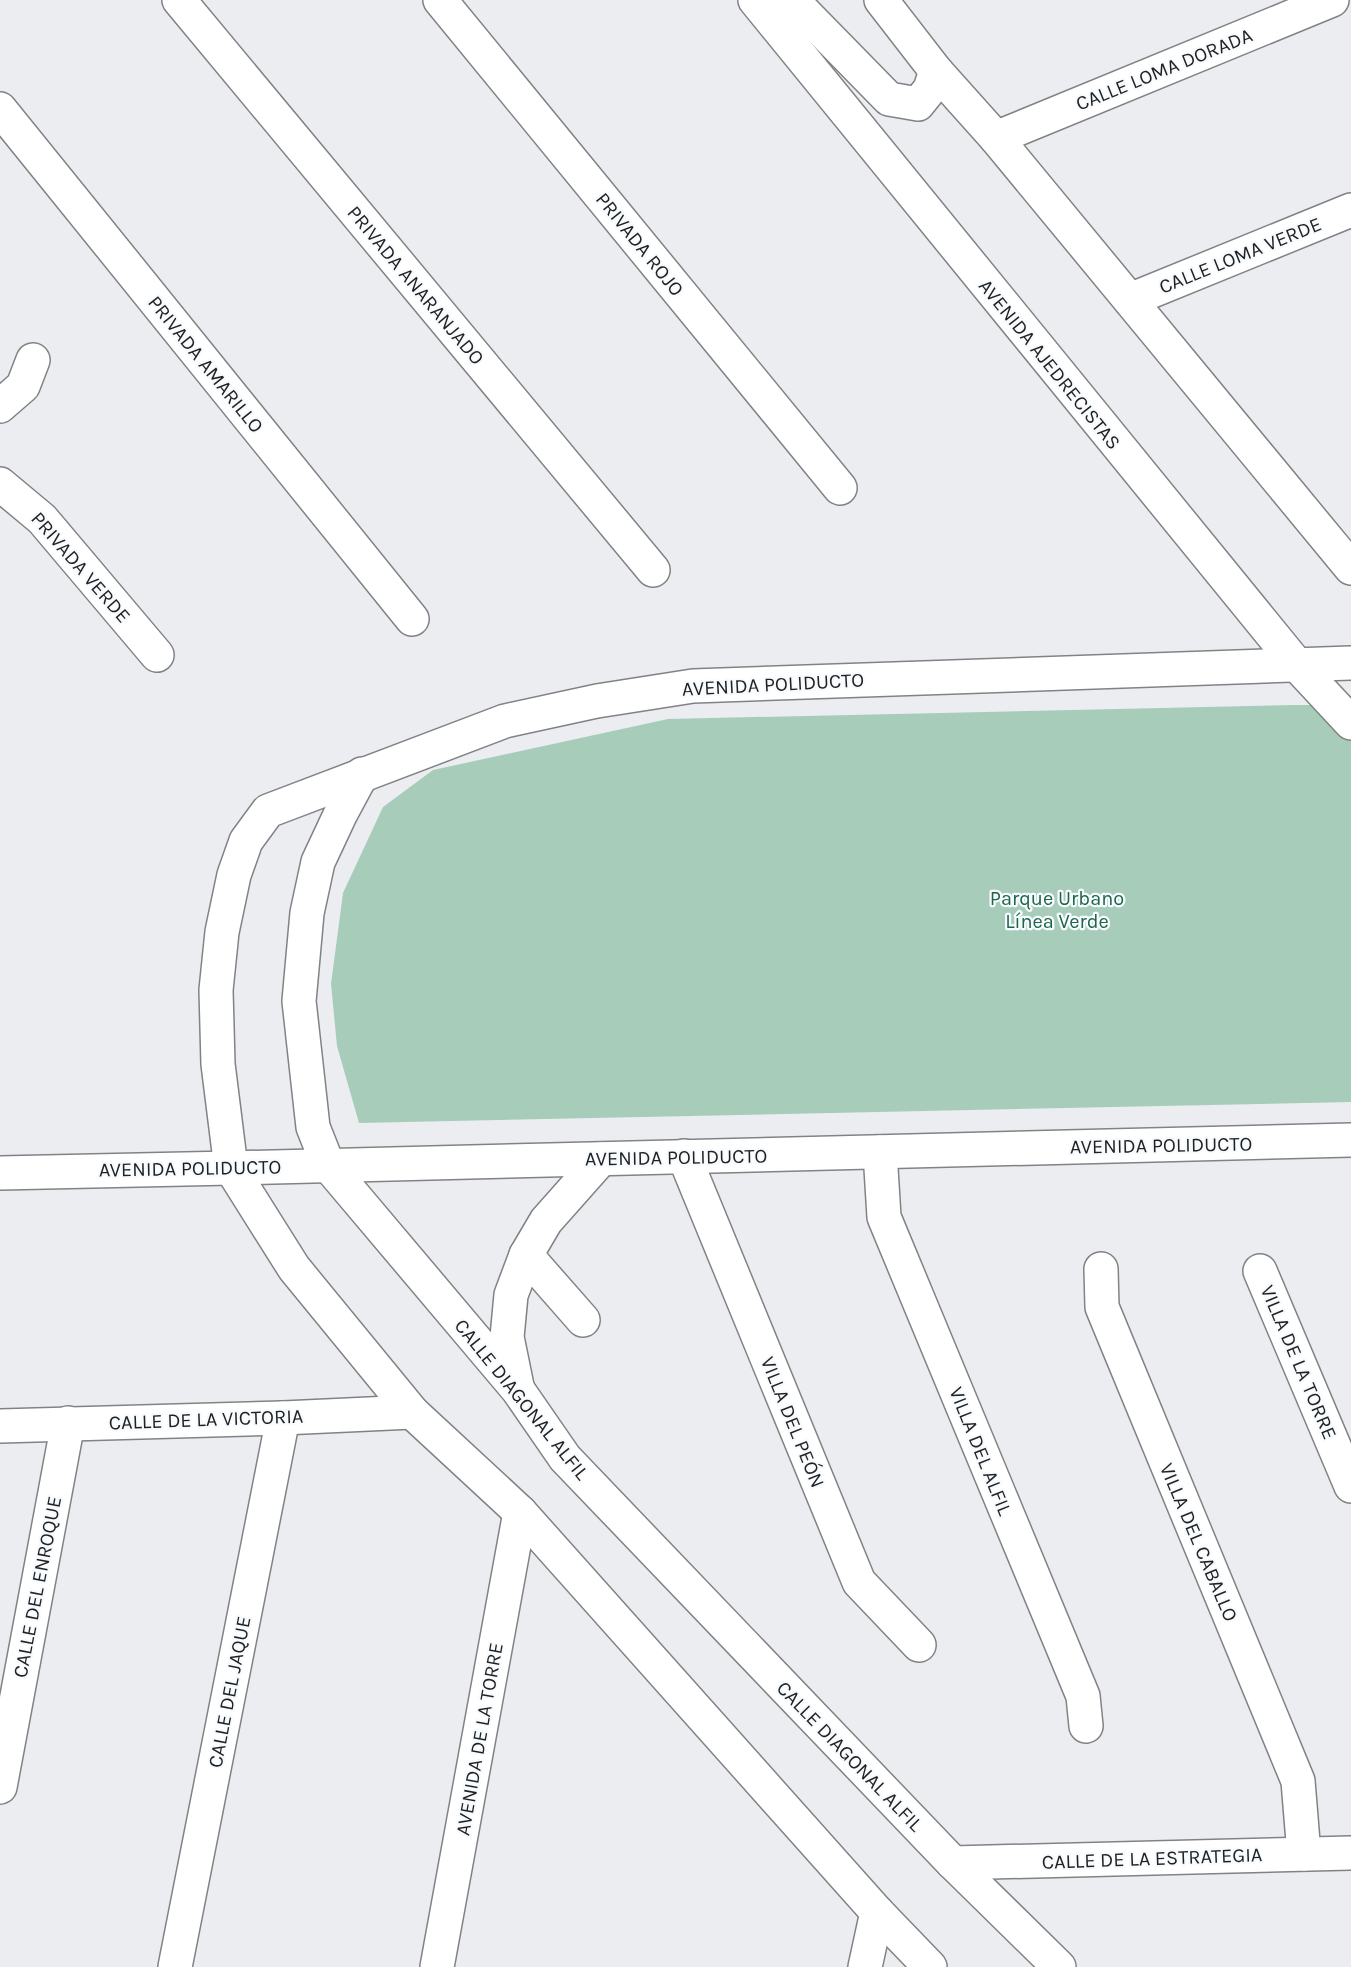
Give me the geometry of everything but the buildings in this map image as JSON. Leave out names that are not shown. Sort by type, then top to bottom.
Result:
[{"type":"street","name":"PRIVADA ANARANJADO","points":[[179,0],[653,570]]},
{"type":"street","name":"PRIVADA ROJO","points":[[440,0],[840,488]]},
{"type":"street","name":"AVENIDA AJEDRECISTAS","points":[[755,0],[1297,664],[1351,723]]},
{"type":"street","points":[[792,0],[889,99],[918,104],[930,88],[936,71]]},
{"type":"street","points":[[881,0],[936,71],[996,138],[1351,568]]},
{"type":"street","name":"CALLE LOMA DORADA","points":[[996,138],[1332,0]]},
{"type":"street","name":"PRIVADA AMARILLO","points":[[0,109],[412,619]]},
{"type":"street","name":"CALLE LOMA VERDE","points":[[1130,300],[1351,210]]},
{"type":"street","points":[[0,406],[23,386],[33,360]]},
{"type":"street","name":"PRIVADA VERDE","points":[[0,484],[42,519],[157,655]]},
{"type":"street","name":"AVENIDA POLIDUCTO","points":[[231,1168],[218,1064],[216,990],[222,932],[234,875],[246,841],[268,811],[505,721],[597,701],[693,686],[1351,663]]},
{"type":"street","name":"CALLE DIAGONAL ALFIL","points":[[362,774],[318,862],[307,913],[299,1002],[313,1127],[328,1165],[518,1390],[565,1458],[953,1863],[1059,1967]]},
{"type":"street","name":"AVENIDA POLIDUCTO","points":[[0,1173],[601,1159],[689,1169],[880,1163],[1351,1140]]},
{"type":"street","points":[[518,1390],[507,1337],[511,1295],[526,1255],[546,1221],[601,1159]]},
{"type":"street","name":"VILLA DEL ALFIL","points":[[880,1163],[884,1217],[1083,1696],[1086,1726]]},
{"type":"street","points":[[231,1168],[294,1268],[412,1412],[520,1512],[877,1912],[930,1967]]},
{"type":"street","name":"VILLA DEL PEÓN","points":[[689,1169],[859,1582],[919,1645]]},
{"type":"street","points":[[526,1255],[583,1320]]},
{"type":"street","name":"VILLA DEL CABALLO","points":[[1101,1269],[1102,1307],[1298,1781],[1304,1854]]},
{"type":"street","name":"VILLA DE LA TORRE","points":[[1260,1271],[1351,1486]]},
{"type":"street","name":"CALLE DE LA VICTORIA","points":[[0,1426],[412,1412]]},
{"type":"street","name":"CALLE DEL JAQUE","points":[[175,1967],[283,1418]]},
{"type":"street","name":"CALLE DEL ENROQUE","points":[[0,1787],[68,1423]]},
{"type":"street","name":"AVENIDA DE LA TORRE","points":[[437,1967],[520,1512]]},
{"type":"street","name":"CALLE DE LA ESTRATEGIA","points":[[953,1863],[1351,1853]]},
{"type":"street","points":[[865,1967],[877,1912]]},
{"type":"green space","name":"Parque Urbano Línea Verde","points":[[1351,705],[1351,1102],[359,1123],[337,1046],[331,984],[343,893],[383,807],[433,770],[668,719]]}]
